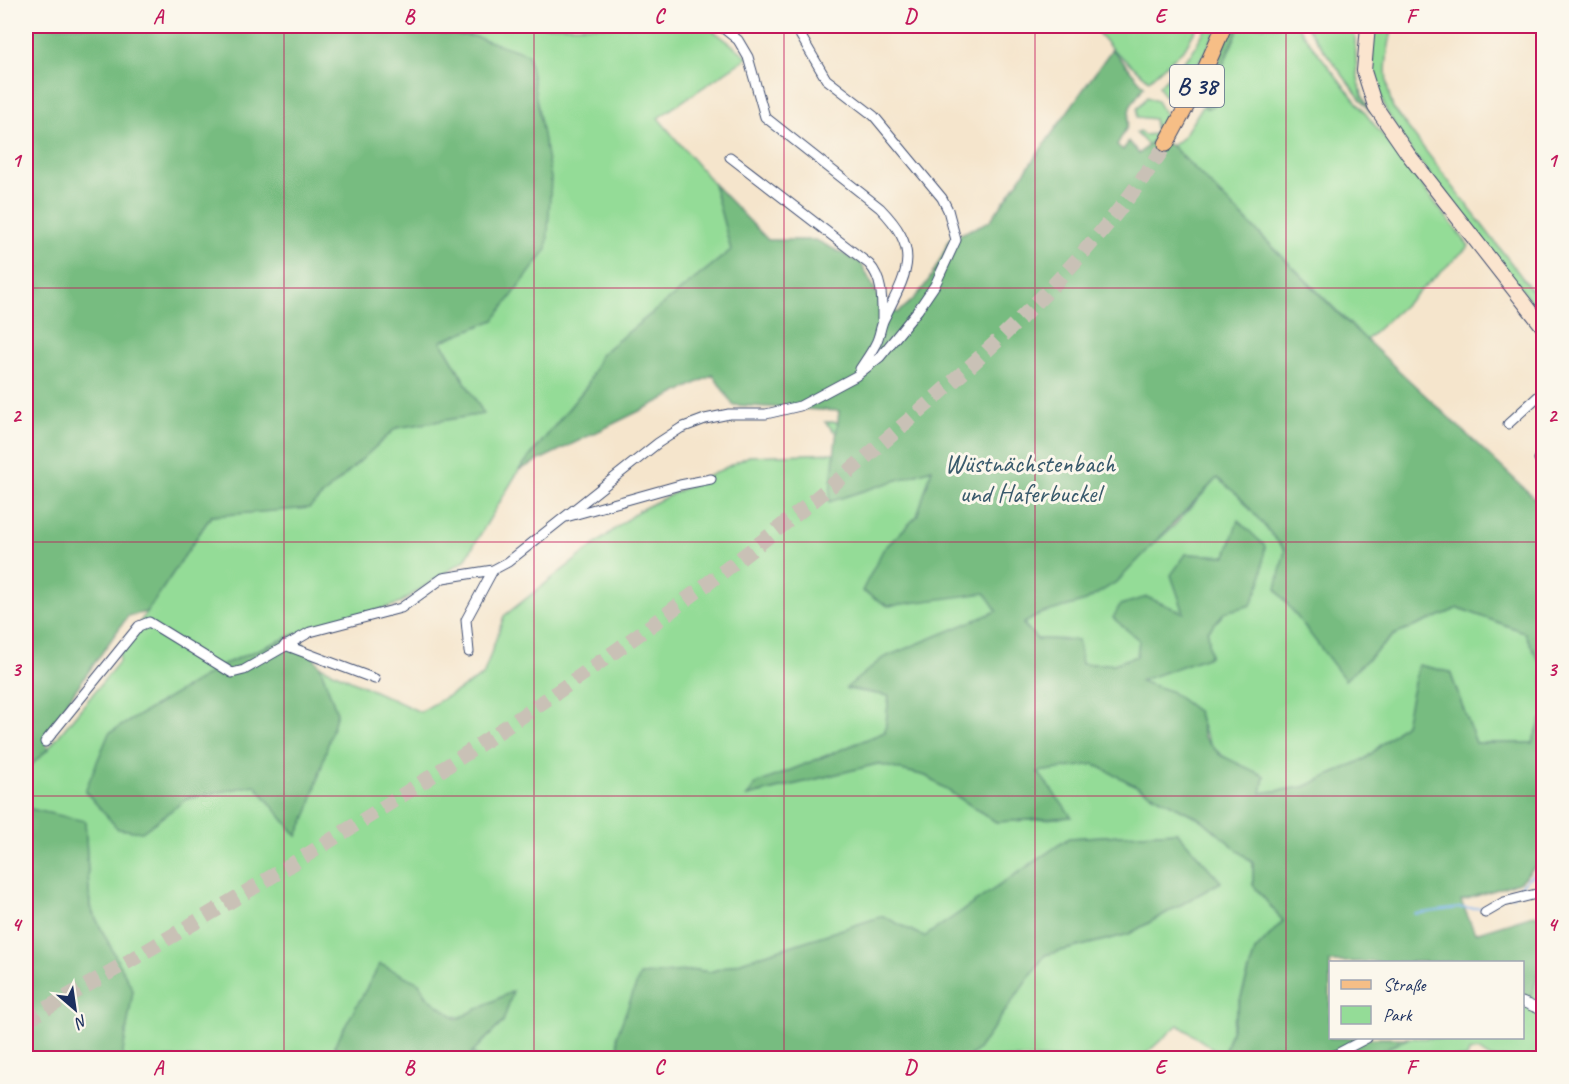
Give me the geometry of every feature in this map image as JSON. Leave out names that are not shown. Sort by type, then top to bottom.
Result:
[{"type":"main road","name":"B 38","points":[[1166,144],[1199,83],[1224,26]]},
{"type":"main road","points":[[1368,26],[1364,71],[1375,106],[1389,128],[1544,328]]},
{"type":"street","points":[[45,742],[139,626],[149,622],[232,673],[244,670],[310,632],[400,608],[443,578],[493,570],[508,562],[658,443],[681,428],[705,419],[729,414],[766,414],[800,406],[856,376],[880,357],[935,285],[956,240],[948,210],[942,198],[874,116],[826,79],[795,26]]},
{"type":"street","points":[[723,28],[738,40],[748,57],[765,117],[880,208],[896,224],[904,238],[907,255],[904,278],[882,322],[876,344],[856,376]]},
{"type":"street","points":[[730,157],[869,264],[878,275],[882,295],[882,322]]},
{"type":"street","points":[[1508,424],[1544,391]]},
{"type":"street","points":[[561,519],[680,485],[711,479]]},
{"type":"street","points":[[469,652],[466,620],[493,570]]},
{"type":"street","points":[[285,645],[375,679]]},
{"type":"street","points":[[1485,913],[1504,902],[1544,892]]},
{"type":"street","points":[[1524,1003],[1544,1011]]},
{"type":"street","points":[[1329,1059],[1365,1039]]},
{"type":"green space","points":[[26,26],[427,26],[429,32],[473,36],[528,54],[551,178],[547,249],[494,320],[441,341],[484,414],[396,428],[309,508],[211,516],[147,612],[128,616],[62,709],[62,716],[46,745],[48,749],[26,770]]},
{"type":"green space","name":"Wüstnächstenbach und Haferbuckel","points":[[427,26],[707,26],[748,57],[658,118],[713,183],[731,250],[601,354],[587,386],[519,470],[465,560],[398,604],[296,634],[229,662],[142,832],[188,798],[255,785],[297,835],[337,713],[320,666],[420,712],[483,676],[504,616],[638,511],[749,456],[836,453],[830,502],[840,437],[825,422],[1241,426],[1118,581],[1140,556],[1175,525],[1217,478],[1239,496],[1285,550],[1345,680],[1394,635],[1459,608],[1524,632],[1543,668],[1543,715],[1532,743],[1476,743],[1450,672],[1405,724],[1365,759],[1304,787],[1261,793],[1264,776],[1220,754],[1207,738],[1198,712],[1139,681],[1210,656],[1208,631],[1225,612],[1226,556],[1186,554],[1184,613],[1114,618],[1139,640],[1138,656],[1114,664],[1082,664],[1078,640],[1037,639],[1023,623],[847,689],[889,696],[885,732],[756,784],[748,796],[877,764],[926,776],[996,822],[1071,817],[1037,772],[1094,764],[1202,820],[1253,863],[1253,885],[1283,921],[1255,951],[1225,1050],[1233,1058],[1227,1058],[1178,1025],[1141,1058],[968,1058],[979,1048],[1045,955],[1129,934],[1221,882],[1177,832],[1069,838],[924,937],[883,916],[710,972],[696,970],[618,1035],[619,1058],[482,1058],[471,1054],[503,1022],[465,1019],[445,1012],[427,996],[419,983],[334,1045],[345,1058],[122,1058],[133,990],[90,907],[85,822],[26,808],[26,770],[48,749],[119,662],[120,652],[211,516],[309,507],[396,428],[483,414],[441,341],[494,320],[473,36],[428,32]]},
{"type":"green space","points":[[1092,26],[1198,26],[1185,48],[1149,80],[1112,49]]},
{"type":"green space","points":[[1207,26],[1218,26],[1208,48],[1176,95],[1164,96],[1159,86],[1191,54]]},
{"type":"green space","points":[[1230,26],[1240,26],[1224,62],[1219,95],[1212,107],[1206,108],[1204,104]]},
{"type":"green space","points":[[1240,26],[1297,26],[1469,246],[1366,340],[1172,146],[1183,137],[1204,104],[1206,108],[1212,107],[1219,95],[1224,62]]},
{"type":"green space","points":[[1306,26],[1354,26],[1357,73],[1362,95],[1371,113]]},
{"type":"green space","points":[[1376,26],[1393,26],[1388,47],[1386,77],[1393,108],[1543,305],[1543,317],[1411,151],[1387,113],[1373,77],[1372,43]]},
{"type":"green space","name":"Wüstnächstenbach und Haferbuckel","points":[[1112,49],[1144,86],[1130,107],[1127,127],[1117,145],[1123,150],[1129,141],[1139,154],[1154,139],[1172,146],[1344,319],[1543,506],[1543,668],[1524,632],[1459,608],[1394,635],[1345,680],[1276,589],[1285,550],[1239,496],[1217,478],[1118,581],[1086,601],[1040,614],[1023,624],[1037,639],[1078,640],[1082,664],[1114,664],[1137,656],[1139,640],[1113,618],[1120,605],[1147,597],[1184,613],[1171,575],[1186,554],[1226,556],[1238,520],[1265,546],[1261,581],[1251,605],[1225,612],[1208,631],[1210,656],[1140,681],[1170,691],[1198,712],[1204,737],[1220,755],[1264,776],[1261,793],[1304,787],[1365,759],[1405,724],[1418,665],[1450,672],[1476,743],[1532,743],[1543,715],[1543,859],[1519,882],[1461,901],[1475,933],[1536,914],[1544,933],[1544,944],[1530,1000],[1524,994],[1524,961],[1329,961],[1329,1039],[1407,1039],[1365,1058],[1233,1058],[1225,1051],[1255,951],[1283,921],[1253,885],[1253,863],[1202,820],[1094,764],[1038,772],[1072,817],[996,822],[926,776],[877,764],[747,796],[756,784],[885,732],[889,696],[846,688],[883,658],[997,611],[985,593],[888,606],[862,591],[883,550],[917,516],[932,469],[829,502],[839,411],[733,405],[713,375],[519,470],[587,386],[601,354],[731,250],[713,183],[768,240],[816,240],[861,263],[881,302],[897,313],[915,298],[929,280],[949,239],[990,221]]},
{"type":"green space","points":[[1147,97],[1157,101],[1167,118],[1161,141],[1154,139],[1148,145],[1136,133],[1140,131],[1143,135],[1156,134],[1154,119],[1137,117],[1137,109]]},
{"type":"green space","points":[[296,634],[320,666],[337,713],[309,810],[297,836],[255,785],[188,798],[142,832],[118,829],[85,791],[109,733],[229,662]]},
{"type":"green space","points":[[26,808],[85,821],[90,907],[133,990],[122,1058],[26,1058]]},
{"type":"green space","points":[[1177,832],[1221,882],[1129,934],[1045,955],[979,1048],[968,1058],[619,1058],[617,1035],[640,975],[696,970],[710,972],[883,916],[924,937],[1069,838]]},
{"type":"green space","points":[[1543,950],[1543,1058],[1490,1058],[1478,1050],[1469,1052],[1467,1058],[1365,1058],[1407,1039],[1524,1039],[1524,994],[1530,1000]]},
{"type":"green space","points":[[380,964],[419,983],[427,997],[457,1019],[513,991],[503,1022],[471,1053],[482,1058],[345,1058],[334,1046]]},
{"type":"waterway","points":[[1512,897],[1527,879],[1544,867]]},
{"type":"waterway","points":[[1415,914],[1459,908],[1481,908],[1492,904]]},
{"type":"tunnel","points":[[26,1020],[251,889],[471,750],[684,601],[787,522],[964,372],[1037,302],[1105,227],[1166,144]]}]
